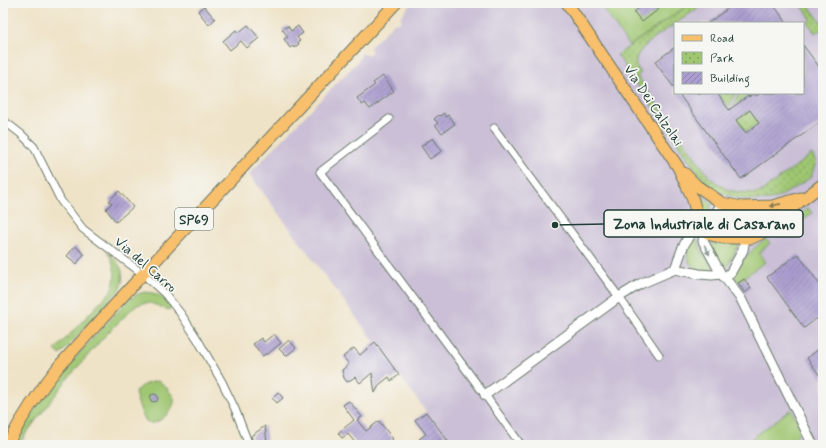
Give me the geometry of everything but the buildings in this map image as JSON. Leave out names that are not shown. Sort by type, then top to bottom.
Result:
[{"type":"main road","name":"SP69","points":[[6,445],[23,415],[59,366],[396,3]]},
{"type":"main road","name":"Via Dei Calzolai","points":[[566,3],[678,167],[692,198],[698,218],[705,231]]},
{"type":"main road","points":[[678,167],[697,186],[722,203],[742,207],[772,206],[806,197]]},
{"type":"main road","points":[[705,231],[711,235],[723,238],[752,238],[760,234],[823,184]]},
{"type":"street","points":[[389,119],[320,172],[486,395],[521,445]]},
{"type":"street","name":"Via del Carro","points":[[3,120],[21,134],[34,147],[61,201],[83,229],[143,274],[165,294],[181,314],[222,382],[235,409],[249,445]]},
{"type":"street","points":[[494,128],[619,297],[659,355]]},
{"type":"street","points":[[722,203],[705,231],[703,241],[723,276],[741,299],[813,445]]},
{"type":"street","points":[[486,395],[619,297],[640,284],[675,269],[699,274],[723,276],[731,272],[743,250],[745,238],[742,207]]},
{"type":"street","points":[[675,269],[683,247],[698,218]]},
{"type":"shaded area","points":[[412,3],[823,3],[823,445],[451,445],[249,174],[358,61],[362,53],[367,55],[372,52],[370,47],[395,22],[397,24],[402,20],[400,17]]},
{"type":"green space","points":[[599,3],[691,3],[629,46]]},
{"type":"green space","points":[[691,3],[705,3],[678,22],[674,22],[674,25],[650,41],[644,47],[636,58],[636,64],[641,73],[637,76],[710,178],[726,189],[737,192],[759,193],[812,154],[817,163],[811,177],[792,190],[771,200],[733,197],[720,192],[702,179],[617,55]]},
{"type":"green space","points":[[800,3],[807,3],[823,25],[823,34],[820,30],[815,33],[808,23],[811,19]]},
{"type":"green space","points":[[719,94],[735,94],[729,108]]},
{"type":"green space","points":[[739,94],[753,94],[749,97],[748,95],[738,103],[745,114],[749,111],[757,120],[764,115],[766,118],[746,132],[731,111]]},
{"type":"green space","points":[[695,191],[712,203],[706,221],[698,197]]},
{"type":"green space","points":[[808,208],[812,213],[792,229],[790,228],[788,223]]},
{"type":"green space","points":[[697,238],[702,252],[714,269],[706,271],[699,270],[693,267],[689,262],[687,256],[688,250]]},
{"type":"green space","points":[[766,239],[770,243],[759,253],[765,262],[738,282],[734,275],[740,265],[752,250]]},
{"type":"green space","points":[[736,242],[738,246],[724,271],[711,248],[712,245],[714,243]]},
{"type":"green space","points":[[107,251],[121,268],[123,277],[120,289],[60,355],[55,350],[110,292],[115,276],[114,266]]},
{"type":"green space","points":[[145,292],[154,293],[160,296],[171,307],[169,310],[150,303],[135,306],[103,338],[69,377],[25,435],[20,445],[14,445],[40,402],[69,365],[128,300]]},
{"type":"green space","points":[[158,381],[166,386],[174,398],[174,402],[171,410],[164,418],[155,423],[151,423],[147,422],[144,417],[135,393],[141,386]]},
{"type":"green space","points":[[791,409],[801,429],[791,445],[751,445],[750,440]]},
{"type":"place","name":"Zona Industriale di Casarano","points":[[555,225]]}]
